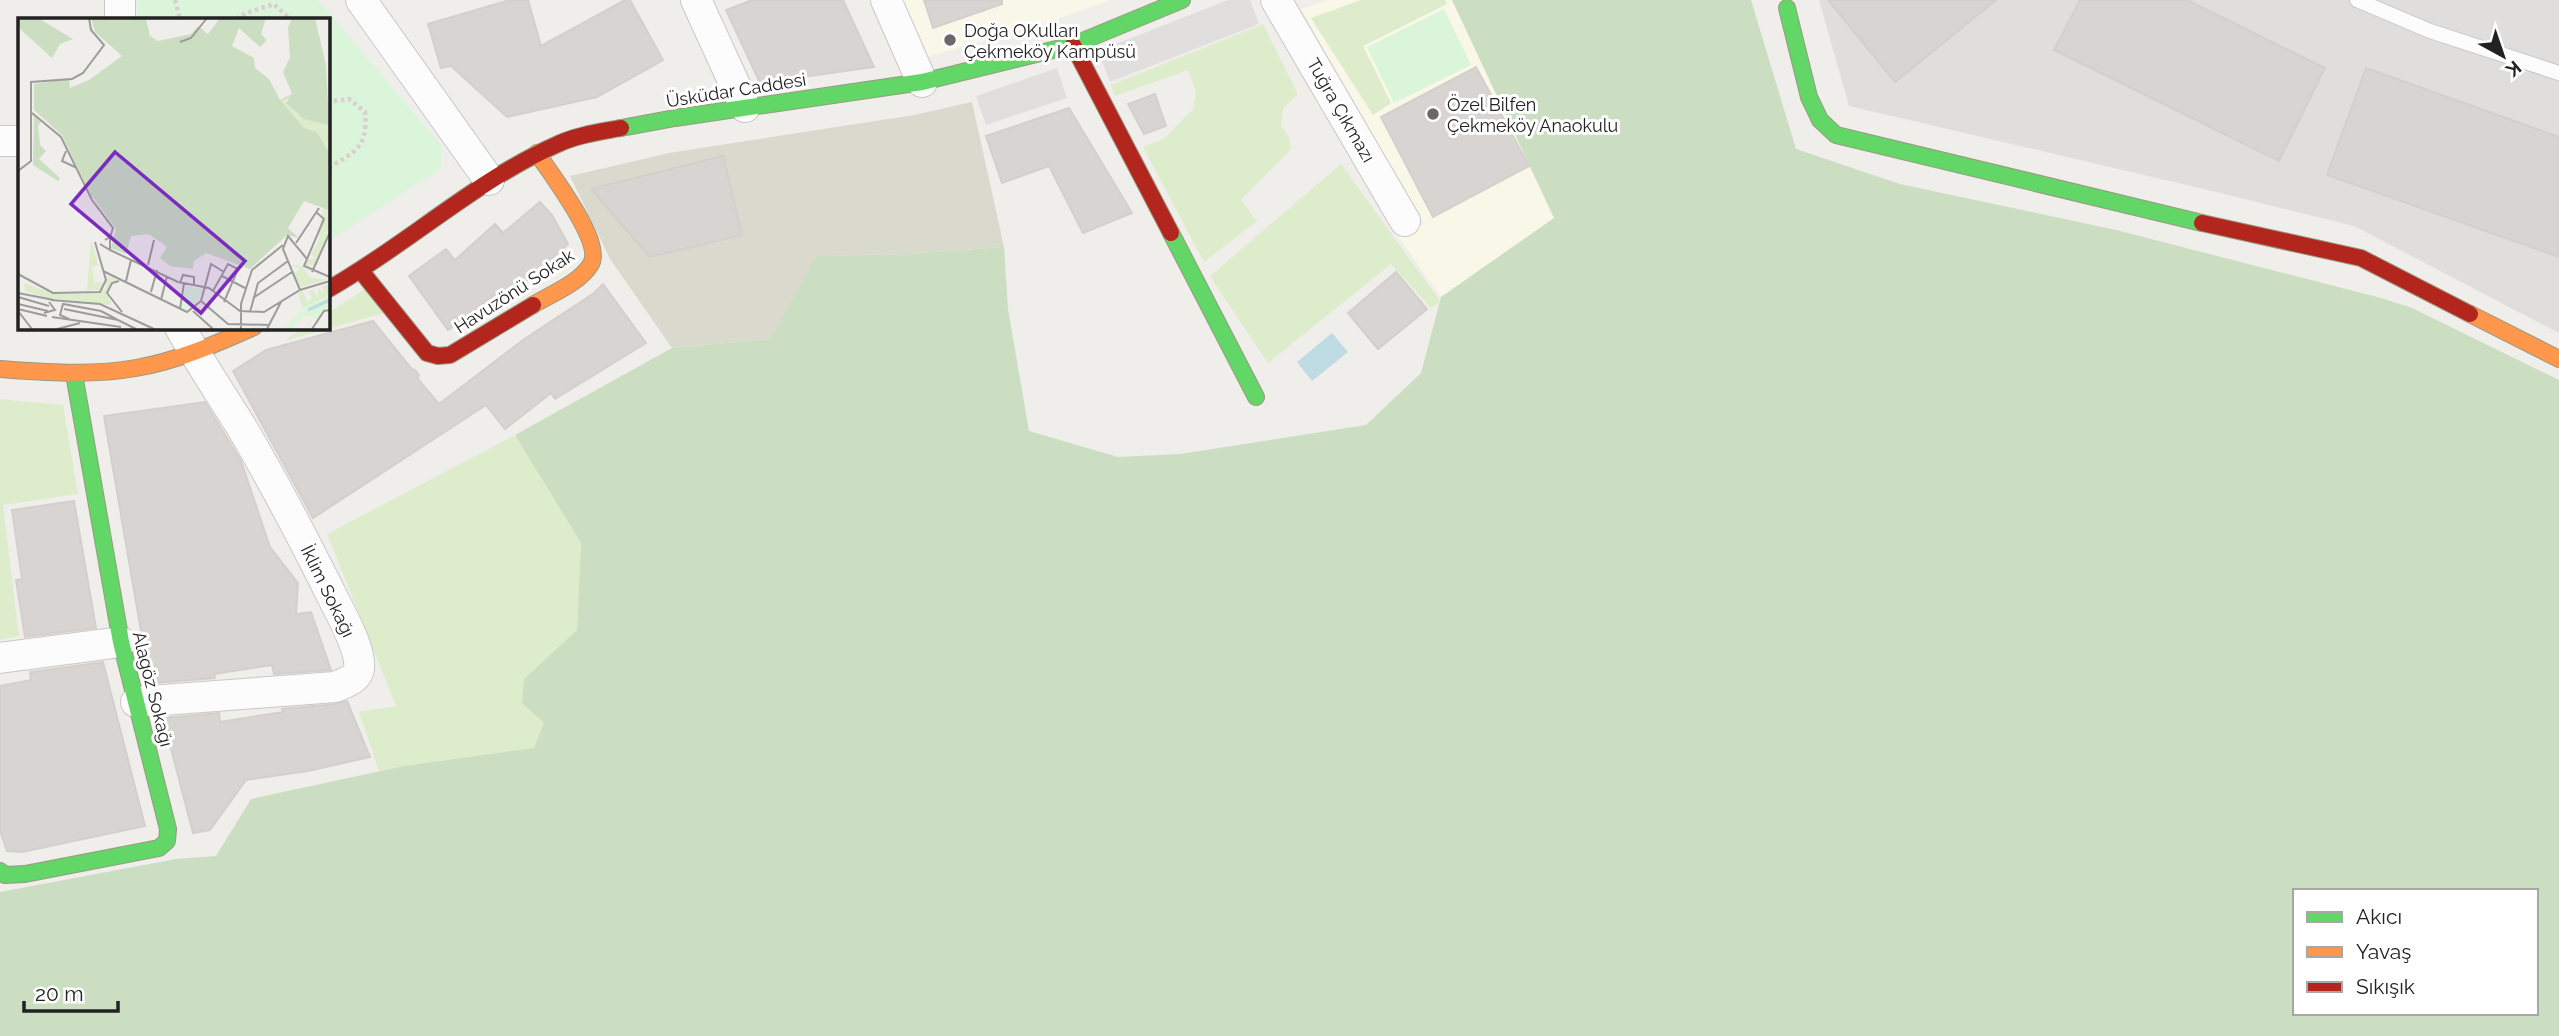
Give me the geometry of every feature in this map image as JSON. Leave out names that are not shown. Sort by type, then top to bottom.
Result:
[{"type":"street","points":[[120,0],[120,18]]},
{"type":"street","points":[[361,0],[489,180]]},
{"type":"street","points":[[696,0],[745,107]]},
{"type":"street","points":[[886,0],[922,82]]},
{"type":"street","name":"Üsküdar Caddesi","points":[[329,289],[361,271],[489,180],[560,143],[596,133],[745,107],[922,82],[1073,45],[1182,0]]},
{"type":"street","name":"Tuğra Çıkmazı","points":[[1276,0],[1405,220]]},
{"type":"street","points":[[1786,3],[1810,97],[1820,120],[1836,135],[2144,210],[2361,258],[2559,359]]},
{"type":"street","points":[[1073,45],[1256,397]]},
{"type":"street","points":[[0,141],[18,141]]},
{"type":"street","name":"Havuzönü Sokak","points":[[361,271],[427,353],[438,356],[450,355],[582,275],[593,260],[594,252],[537,153]]},
{"type":"street","points":[[0,369],[74,373],[150,365],[187,340],[244,329]]},
{"type":"street","name":"İklim Sokağı","points":[[136,702],[335,687],[351,680],[359,670],[359,660],[349,631],[306,544],[242,428],[187,340]]},
{"type":"street","name":"Alagöz Sokağı","points":[[0,871],[5,875],[25,874],[159,848],[167,841],[168,829],[121,642],[74,373]]},
{"type":"street","points":[[0,657],[121,642]]},
{"type":"lane","points":[[2357,0],[2430,31],[2559,73]]},
{"type":"path","points":[[175,0],[180,18]]},
{"type":"path","points":[[262,8],[264,0]]},
{"type":"path","points":[[238,18],[274,4],[289,18]]},
{"type":"path","points":[[329,102],[349,99],[365,113],[367,134],[356,151],[329,168]]},
{"type":"shaded area","name":"Doğa OKulları Çekmeköy Kampüsü","points":[[899,0],[1111,0],[1047,23],[923,58]]},
{"type":"shaded area","points":[[1228,0],[1250,0],[1259,24],[1110,82],[1098,51]]},
{"type":"shaded area","name":"Özel Bilfen Çekmeköy Anaokulu","points":[[1328,0],[1452,0],[1555,219],[1441,297],[1399,238],[1423,224],[1301,9]]},
{"type":"shaded area","points":[[1819,0],[2559,0],[2559,333],[2354,226],[1849,106]]},
{"type":"shaded area","points":[[1057,68],[1067,98],[986,125],[976,96]]},
{"type":"shaded area","points":[[972,102],[1004,247],[908,254],[818,256],[770,339],[672,348],[610,259],[570,176],[669,153],[914,115]]},
{"type":"green space","points":[[136,0],[318,0],[441,145],[441,169],[329,241],[329,18],[139,18]]},
{"type":"green space","points":[[1361,0],[1445,0],[1447,4],[1363,46],[1391,103],[1373,115],[1311,18]]},
{"type":"green space","points":[[1452,0],[1751,0],[1796,149],[1900,184],[2116,230],[2381,298],[2412,308],[2559,380],[2559,1036],[0,1036],[0,892],[176,859],[216,856],[251,799],[404,766],[534,748],[544,723],[522,703],[524,679],[577,630],[581,543],[515,435],[672,348],[770,339],[817,256],[908,254],[1004,247],[1008,309],[1029,431],[1118,457],[1180,454],[1366,425],[1421,373],[1441,297],[1554,218]]},
{"type":"green space","points":[[1444,9],[1471,65],[1394,103],[1367,47]]},
{"type":"green space","points":[[1263,24],[1298,94],[1283,108],[1281,126],[1289,137],[1291,149],[1241,200],[1257,221],[1204,262],[1143,147],[1164,139],[1193,109],[1196,92],[1188,70],[1115,96],[1111,85]]},
{"type":"green space","points":[[1341,164],[1440,301],[1431,308],[1391,264],[1268,363],[1210,276]]},
{"type":"green space","points":[[366,289],[384,313],[329,328],[329,312]]},
{"type":"green space","points":[[302,329],[327,329],[284,341]]},
{"type":"green space","points":[[0,399],[63,405],[78,494],[3,505],[19,636],[0,640]]},
{"type":"green space","points":[[515,435],[581,543],[577,630],[524,679],[522,703],[544,723],[535,748],[379,771],[359,712],[396,706],[327,534]]},
{"type":"water","points":[[1332,333],[1348,352],[1312,381],[1297,362]]},
{"type":"building","points":[[510,0],[528,0],[541,46],[625,0],[630,0],[663,60],[597,97],[507,117],[451,66],[441,68],[428,24]]},
{"type":"building","points":[[752,0],[843,0],[874,67],[760,83],[726,10]]},
{"type":"building","points":[[924,0],[1002,0],[1002,4],[933,28]]},
{"type":"building","points":[[1828,0],[1996,0],[1895,82]]},
{"type":"building","points":[[2080,0],[2187,0],[2325,68],[2279,161],[2054,50]]},
{"type":"building","points":[[1476,67],[1529,166],[1433,217],[1381,117]]},
{"type":"building","points":[[2366,68],[2559,137],[2559,257],[2327,175]]},
{"type":"building","points":[[1155,94],[1166,126],[1144,134],[1128,104]]},
{"type":"building","points":[[1069,108],[1132,213],[1083,233],[1049,166],[1002,183],[986,136]]},
{"type":"building","points":[[723,156],[742,235],[650,257],[591,189]]},
{"type":"building","points":[[540,202],[552,215],[568,244],[520,287],[505,296],[500,291],[448,330],[409,276],[446,249],[455,260],[495,224],[503,233]]},
{"type":"building","points":[[1396,272],[1427,309],[1378,349],[1348,313]]},
{"type":"building","points":[[603,284],[646,343],[555,399],[551,393],[505,429],[486,405],[313,518],[233,371],[266,350],[373,321],[416,371],[419,376],[417,378],[439,404]]},
{"type":"building","points":[[205,402],[241,461],[270,547],[298,583],[296,614],[311,612],[331,670],[274,674],[272,665],[214,674],[215,678],[154,683],[142,637],[104,416]]},
{"type":"building","points":[[74,501],[96,628],[25,637],[16,580],[22,579],[12,510]]},
{"type":"building","points":[[103,662],[145,826],[22,852],[7,851],[0,831],[0,686],[31,680],[30,672]]},
{"type":"building","points":[[347,701],[370,757],[308,771],[246,780],[210,830],[193,833],[163,718],[219,713],[220,722],[283,712],[282,709]]},
{"type":"traffic: fast","points":[[621,128],[922,82],[1073,45],[1182,0]]},
{"type":"traffic: fast","points":[[1787,8],[1809,97],[1820,120],[1836,135],[2202,223]]},
{"type":"traffic: fast","points":[[1171,233],[1256,397]]},
{"type":"traffic: fast","points":[[0,871],[5,875],[25,874],[159,848],[167,841],[168,829],[121,642],[74,374]]},
{"type":"traffic: slow","points":[[533,305],[580,277],[591,264],[593,254],[583,224],[537,153]]},
{"type":"traffic: slow","points":[[2470,314],[2559,359]]},
{"type":"traffic: slow","points":[[0,369],[85,373],[136,368],[211,346],[249,329]]},
{"type":"traffic: jam","points":[[1073,45],[1171,233]]},
{"type":"traffic: jam","points":[[329,289],[527,159],[573,138],[621,128]]},
{"type":"traffic: jam","points":[[2202,223],[2361,258],[2470,314]]},
{"type":"traffic: jam","points":[[361,271],[427,353],[438,356],[450,355],[533,305]]},
{"type":"place","name":"Doğa OKulları Çekmeköy Kampüsü","points":[[950,40]]},
{"type":"place","name":"Özel Bilfen Çekmeköy Anaokulu","points":[[1433,114]]}]
